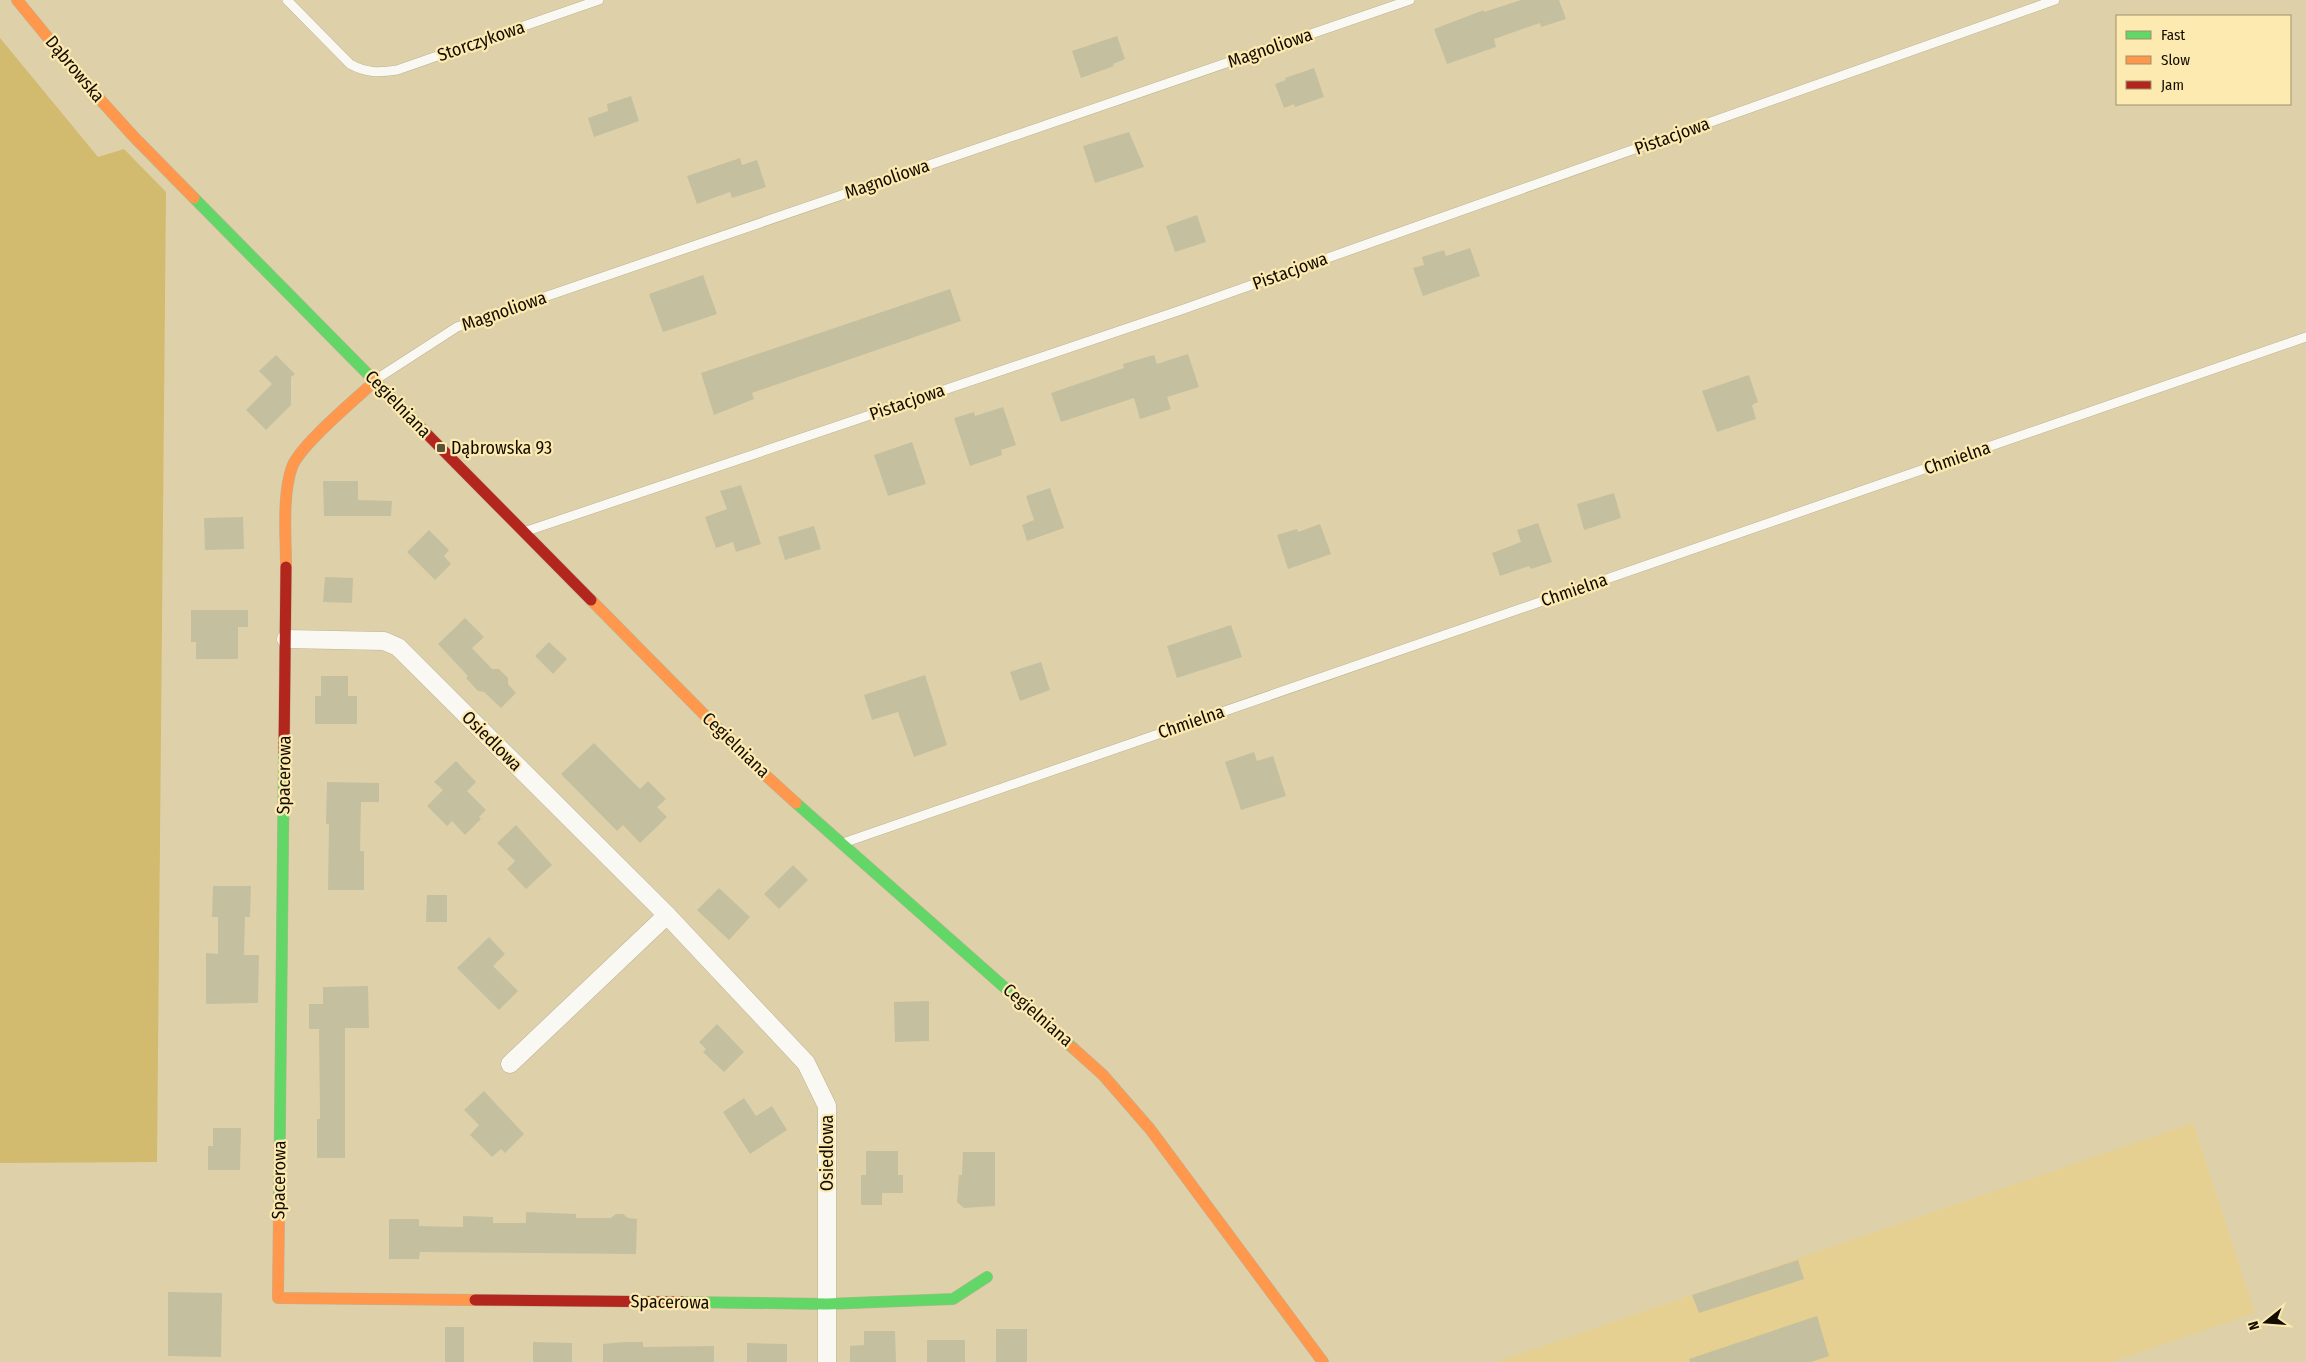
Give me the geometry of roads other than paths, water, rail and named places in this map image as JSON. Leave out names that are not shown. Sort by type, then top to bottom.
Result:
[{"type":"street","name":"Dąbrowska","points":[[18,0],[86,84],[134,137]]},
{"type":"street","name":"Cegielniana","points":[[134,137],[375,380],[522,532],[752,762],[1104,1075],[1150,1129],[1323,1362]]},
{"type":"street","name":"Spacerowa","points":[[375,380],[305,447],[292,466],[287,490],[278,1298],[827,1304],[953,1300],[987,1277]]},
{"type":"street","name":"Osiedlowa","points":[[286,640],[384,641],[398,647],[667,915],[806,1063],[827,1106],[827,1362]]},
{"type":"street","points":[[510,1064],[667,915]]},
{"type":"lane","name":"Storczykowa","points":[[287,0],[350,64],[362,71],[381,73],[397,70],[599,0]]},
{"type":"lane","name":"Magnoliowa","points":[[375,380],[456,327],[1410,0]]},
{"type":"lane","name":"Pistacjowa","points":[[522,532],[1181,310],[2055,0]]},
{"type":"lane","name":"Chmielna","points":[[842,843],[2306,337]]},
{"type":"place","name":"Dąbrowska 93","points":[[441,448]]}]
